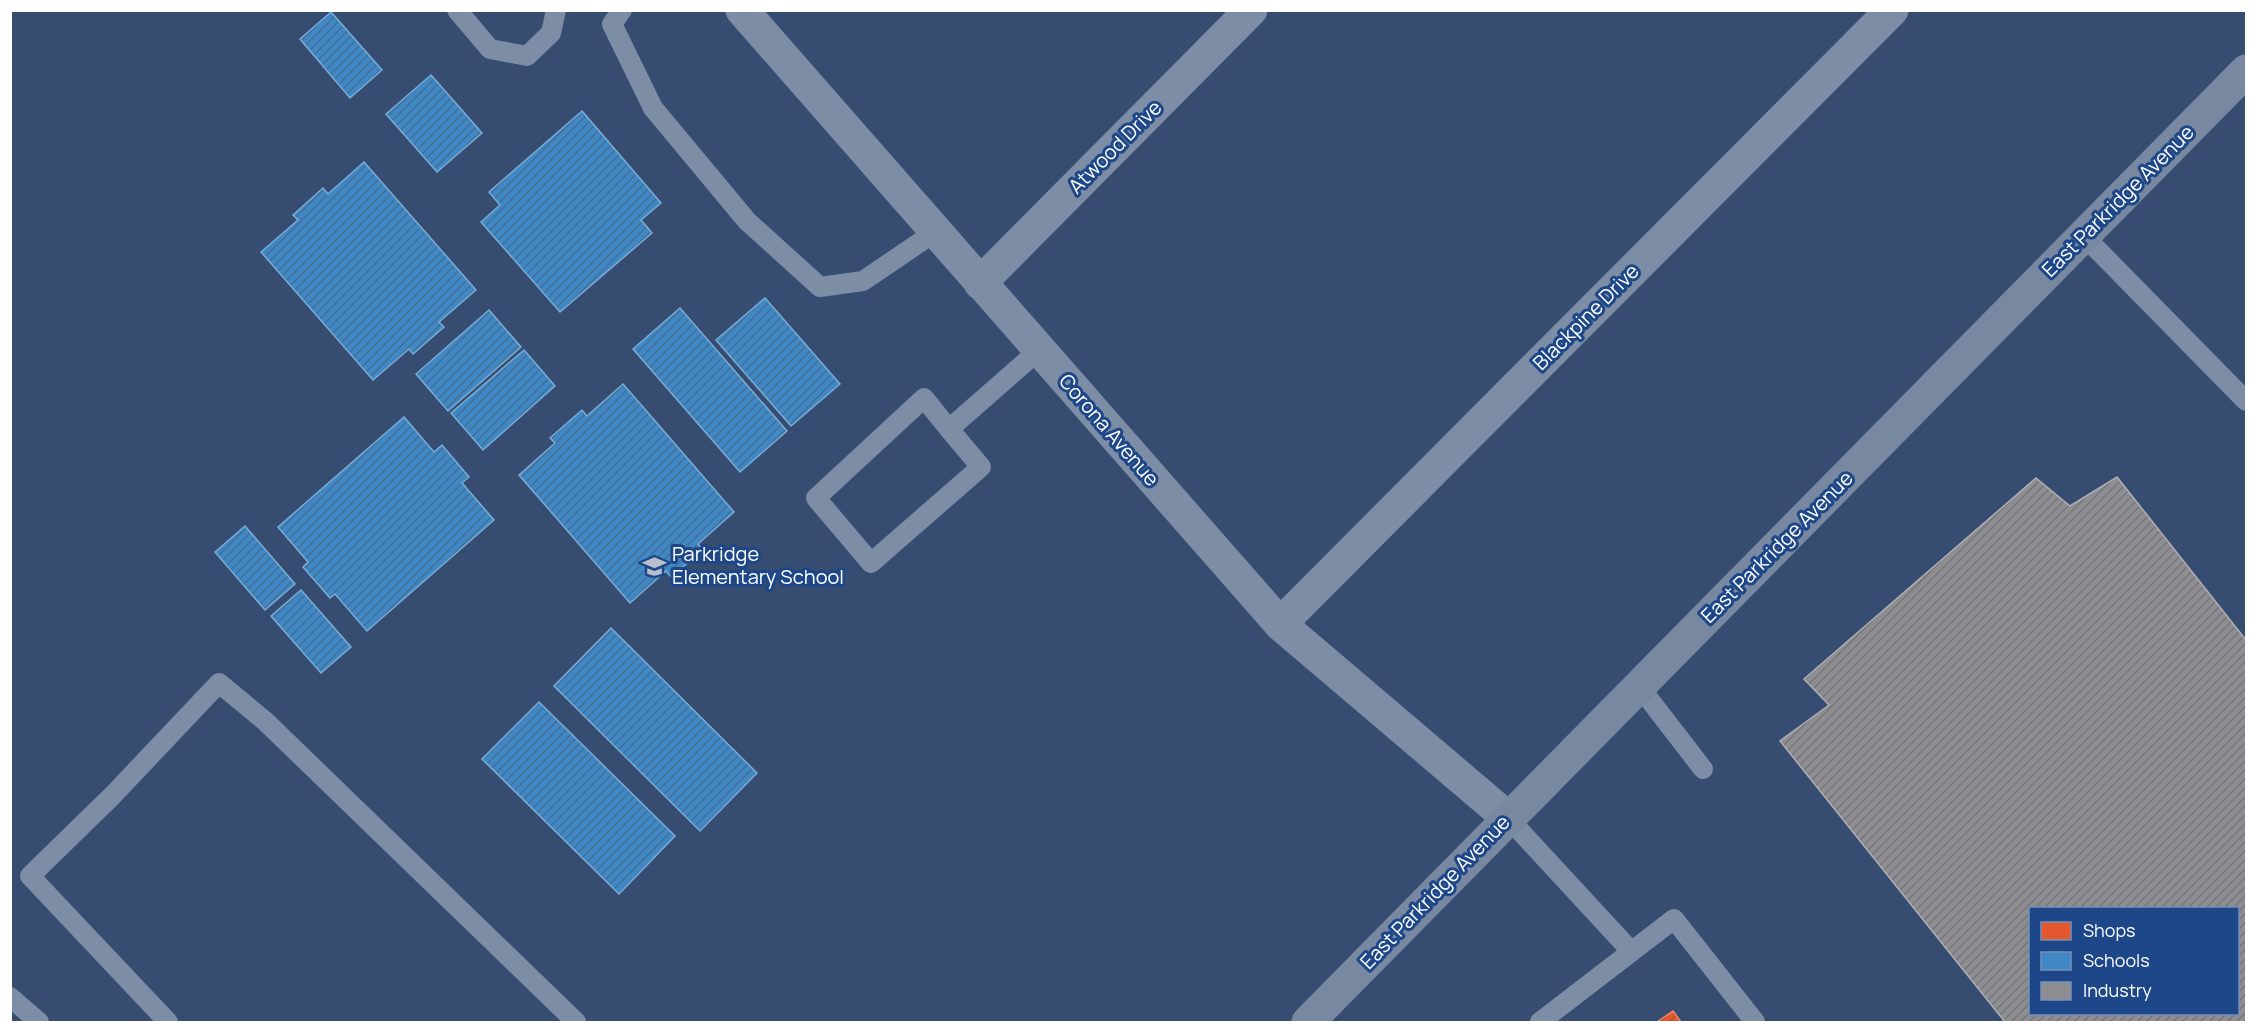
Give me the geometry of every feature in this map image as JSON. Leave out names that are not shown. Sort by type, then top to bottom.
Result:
[{"type":"main road","name":"East Parkridge Avenue","points":[[1308,1023],[2247,71]]},
{"type":"street","name":"Corona Avenue","points":[[742,10],[1281,624],[1508,818]]},
{"type":"street","name":"Atwood Drive","points":[[980,283],[1251,10]]},
{"type":"street","name":"Blackpine Drive","points":[[1281,624],[1892,10]]},
{"type":"lane","points":[[457,10],[490,50],[527,56],[551,33],[556,10]]},
{"type":"lane","points":[[622,10],[612,24],[653,108],[747,221],[820,288],[863,280],[935,232]]},
{"type":"lane","points":[[2084,236],[2247,401]]},
{"type":"lane","points":[[949,429],[1039,350]]},
{"type":"lane","points":[[924,398],[949,429],[981,467],[872,563],[816,498],[924,398]]},
{"type":"lane","points":[[168,1023],[30,876],[113,795],[219,683],[265,721],[576,1023]]},
{"type":"lane","points":[[1639,686],[1703,769]]},
{"type":"lane","points":[[1508,818],[1631,951]]},
{"type":"lane","points":[[1540,1023],[1674,919],[1755,1023]]},
{"type":"lane","points":[[10,998],[39,1023]]},
{"type":"building: Shops","points":[[1673,1011],[1681,1022],[1657,1022]]},
{"type":"building: Schools","points":[[331,12],[382,70],[350,98],[300,39]]},
{"type":"building: Schools","points":[[431,75],[482,133],[437,172],[386,114]]},
{"type":"building: Schools","points":[[582,111],[661,203],[641,220],[652,233],[560,312],[481,222],[500,205],[489,192]]},
{"type":"building: Schools","points":[[364,162],[476,290],[439,322],[444,327],[413,354],[409,349],[373,380],[261,252],[298,220],[293,215],[323,188],[328,194]]},
{"type":"building: Schools","points":[[765,298],[840,384],[791,426],[716,340]]},
{"type":"building: Schools","points":[[680,308],[787,431],[740,472],[633,349]]},
{"type":"building: Schools","points":[[489,310],[521,347],[448,411],[416,374]]},
{"type":"building: Schools","points":[[524,350],[555,386],[483,450],[451,413]]},
{"type":"building: Schools","points":[[623,384],[734,512],[698,544],[703,550],[671,577],[666,571],[630,603],[519,475],[555,443],[550,438],[582,410],[587,416]]},
{"type":"building: Schools","points":[[404,417],[434,452],[442,445],[469,477],[462,483],[494,520],[367,631],[335,594],[330,598],[303,567],[308,562],[278,527]]},
{"type":"building: Schools","points":[[245,526],[295,584],[265,610],[215,552]]},
{"type":"building: Schools","points":[[301,590],[351,647],[321,673],[271,616]]},
{"type":"building: Schools","points":[[611,628],[757,773],[700,831],[554,686]]},
{"type":"building: Schools","points":[[539,702],[675,836],[619,894],[482,759]]},
{"type":"building: Industry","points":[[2117,477],[2246,640],[2246,1022],[2005,1022],[1780,741],[1829,705],[1804,679],[2036,478],[2070,506]]},
{"type":"place","name":"Parkridge Elementary School","points":[[654,566]]}]
